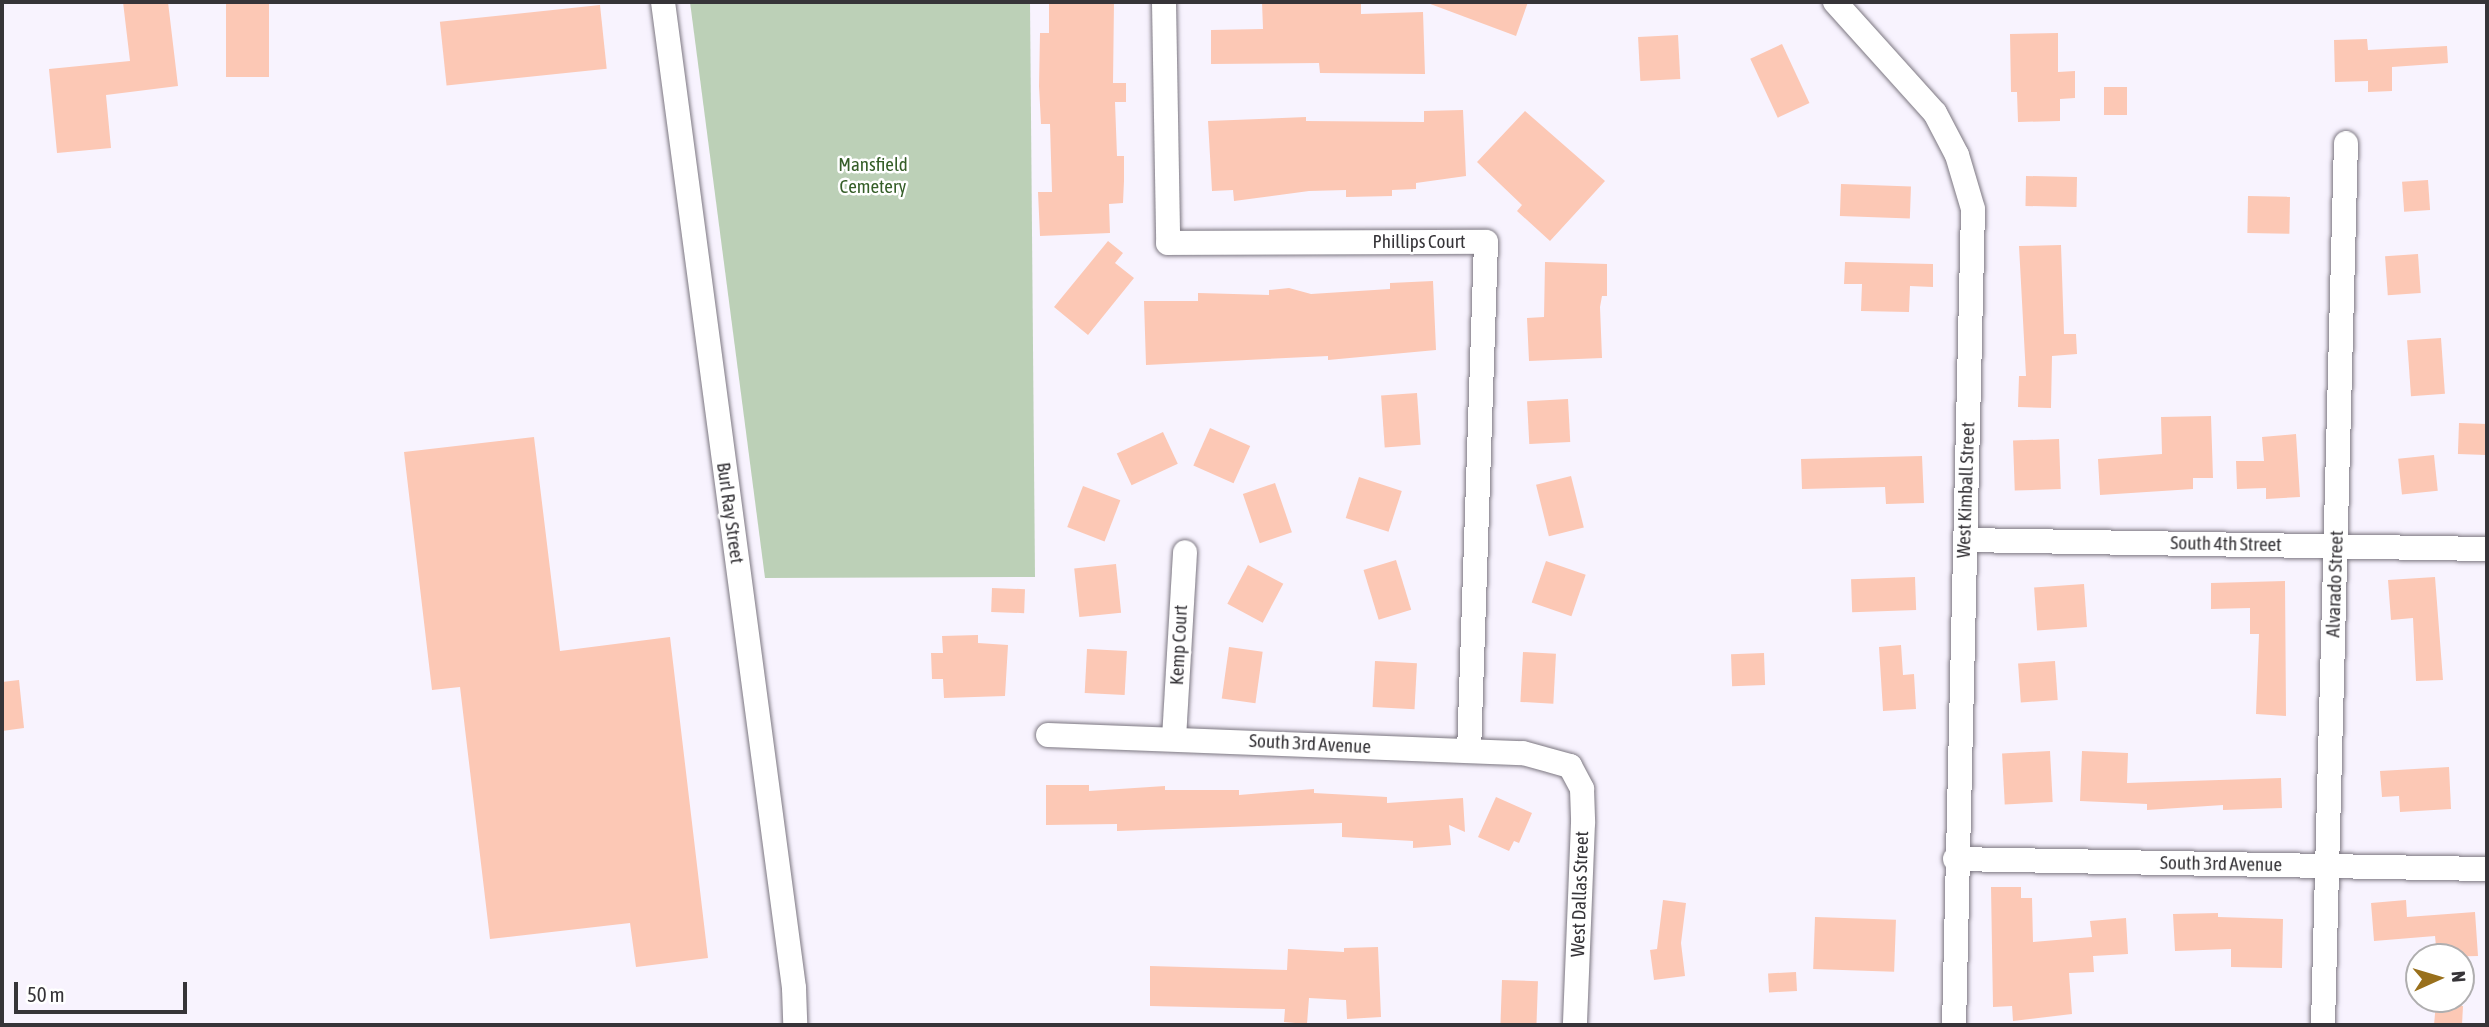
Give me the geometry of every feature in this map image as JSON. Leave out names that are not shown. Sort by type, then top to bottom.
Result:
[{"type":"street","name":"Burl Ray Street","points":[[663,2],[794,988],[794,1025]]},
{"type":"street","name":"Phillips Court","points":[[1164,2],[1168,243],[1486,242],[1469,751]]},
{"type":"street","name":"West Kimball Street","points":[[1835,2],[1935,113],[1957,155],[1973,209],[1955,859],[1954,1025]]},
{"type":"street","name":"Alvarado Street","points":[[2323,1025],[2346,143]]},
{"type":"street","name":"South 4th Street","points":[[1965,540],[2487,549]]},
{"type":"street","name":"Kemp Court","points":[[1174,738],[1185,552]]},
{"type":"street","name":"South 3rd Avenue","points":[[1048,735],[1469,751],[1547,757],[1570,766]]},
{"type":"street","name":"West Dallas Street","points":[[1570,766],[1582,789],[1583,823],[1575,1025]]},
{"type":"street","name":"South 3rd Avenue","points":[[1955,859],[2487,869]]},
{"type":"green space","name":"Mansfield Cemetery","points":[[690,2],[1030,2],[1035,577],[765,578]]},
{"type":"building","points":[[123,2],[168,2],[178,86],[106,95],[111,148],[57,153],[49,69],[130,61]]},
{"type":"building","points":[[226,2],[269,2],[269,77],[226,77]]},
{"type":"building","points":[[1049,2],[1114,2],[1113,83],[1126,83],[1126,102],[1115,102],[1117,156],[1124,156],[1124,181],[1123,203],[1109,204],[1110,233],[1040,236],[1038,192],[1052,192],[1050,124],[1041,124],[1039,86],[1040,33],[1049,33]]},
{"type":"building","points":[[1262,2],[1361,2],[1361,14],[1423,12],[1425,74],[1320,73],[1319,63],[1211,64],[1211,30],[1263,29]]},
{"type":"building","points":[[1425,2],[1528,2],[1516,36]]},
{"type":"building","points":[[600,5],[607,69],[447,85],[440,22]]},
{"type":"building","points":[[2058,33],[2058,72],[2075,71],[2075,98],[2060,99],[2060,121],[2018,122],[2017,92],[2011,92],[2010,34]]},
{"type":"building","points":[[1678,35],[1680,79],[1640,81],[1638,37]]},
{"type":"building","points":[[2367,39],[2368,50],[2447,46],[2448,63],[2392,67],[2392,91],[2368,92],[2368,81],[2335,82],[2334,40]]},
{"type":"building","points":[[1782,44],[1809,103],[1778,118],[1750,59]]},
{"type":"building","points":[[2104,87],[2127,87],[2127,115],[2104,115]]},
{"type":"building","points":[[1463,110],[1466,176],[1416,183],[1416,189],[1392,190],[1392,196],[1346,197],[1346,190],[1309,191],[1234,201],[1233,190],[1212,191],[1208,121],[1306,117],[1306,121],[1424,122],[1424,111]]},
{"type":"building","points":[[1525,111],[1605,181],[1550,241],[1517,211],[1522,205],[1477,162]]},
{"type":"building","points":[[2026,176],[2077,177],[2076,207],[2025,206]]},
{"type":"building","points":[[2428,180],[2430,210],[2404,212],[2402,182]]},
{"type":"building","points":[[1841,184],[1911,186],[1910,218],[1840,216]]},
{"type":"building","points":[[2248,196],[2290,197],[2289,234],[2247,233]]},
{"type":"building","points":[[1108,241],[1123,253],[1115,263],[1134,278],[1088,335],[1054,307]]},
{"type":"building","points":[[2061,245],[2064,334],[2076,334],[2077,354],[2052,356],[2051,408],[2018,407],[2019,376],[2026,376],[2019,246]]},
{"type":"building","points":[[2418,254],[2421,293],[2388,295],[2385,256]]},
{"type":"building","points":[[1545,262],[1607,264],[1607,296],[1602,296],[1600,307],[1602,358],[1529,361],[1527,318],[1544,317]]},
{"type":"building","points":[[1845,262],[1933,264],[1933,287],[1910,286],[1909,312],[1861,311],[1862,284],[1844,284]]},
{"type":"building","points":[[1433,281],[1436,350],[1328,360],[1328,356],[1146,365],[1144,301],[1198,301],[1198,293],[1269,295],[1269,290],[1289,288],[1311,294],[1390,289],[1390,283]]},
{"type":"building","points":[[2441,338],[2445,394],[2411,396],[2407,340]]},
{"type":"building","points":[[1417,393],[1421,445],[1385,447],[1381,396]]},
{"type":"building","points":[[1568,399],[1570,442],[1529,444],[1527,401]]},
{"type":"building","points":[[2211,416],[2213,478],[2193,478],[2193,489],[2100,495],[2098,459],[2162,454],[2161,417]]},
{"type":"building","points":[[2459,423],[2487,424],[2486,455],[2458,454]]},
{"type":"building","points":[[1210,428],[1250,446],[1234,483],[1193,465]]},
{"type":"building","points":[[1163,432],[1178,464],[1132,485],[1117,454]]},
{"type":"building","points":[[2296,434],[2300,497],[2266,499],[2266,488],[2237,489],[2236,461],[2264,461],[2262,437]]},
{"type":"building","points":[[534,437],[560,651],[670,637],[708,958],[636,967],[630,923],[490,939],[460,687],[432,690],[404,452]]},
{"type":"building","points":[[2059,439],[2061,489],[2015,491],[2013,441]]},
{"type":"building","points":[[2434,455],[2438,491],[2402,495],[2398,459]]},
{"type":"building","points":[[1922,456],[1924,503],[1886,504],[1885,487],[1802,489],[1801,459]]},
{"type":"building","points":[[1571,476],[1584,527],[1549,536],[1536,485]]},
{"type":"building","points":[[1359,477],[1402,491],[1389,532],[1346,518]]},
{"type":"building","points":[[1275,483],[1292,532],[1260,543],[1243,494]]},
{"type":"building","points":[[1083,486],[1120,500],[1105,541],[1067,527]]},
{"type":"building","points":[[1396,560],[1411,610],[1379,620],[1363,570]]},
{"type":"building","points":[[1546,561],[1586,575],[1571,616],[1532,603]]},
{"type":"building","points":[[1116,564],[1121,613],[1079,617],[1074,568]]},
{"type":"building","points":[[1248,565],[1283,584],[1263,623],[1227,604]]},
{"type":"building","points":[[1915,577],[1916,610],[1852,612],[1851,579]]},
{"type":"building","points":[[2435,577],[2443,680],[2416,681],[2413,618],[2391,620],[2388,580]]},
{"type":"building","points":[[2285,581],[2286,716],[2256,714],[2259,634],[2250,634],[2250,608],[2211,609],[2211,583]]},
{"type":"building","points":[[2084,584],[2087,627],[2037,630],[2034,587]]},
{"type":"building","points":[[992,588],[1025,589],[1024,613],[991,612]]},
{"type":"building","points":[[978,635],[978,643],[1008,645],[1005,696],[944,698],[943,679],[932,679],[931,653],[943,653],[942,636]]},
{"type":"building","points":[[1901,645],[1903,675],[1914,674],[1916,709],[1883,711],[1879,647]]},
{"type":"building","points":[[1229,647],[1263,652],[1255,703],[1222,698]]},
{"type":"building","points":[[1087,649],[1127,651],[1125,695],[1085,693]]},
{"type":"building","points":[[1523,652],[1556,654],[1553,704],[1520,702]]},
{"type":"building","points":[[1764,653],[1765,685],[1732,686],[1731,654]]},
{"type":"building","points":[[1375,661],[1417,663],[1415,709],[1373,707]]},
{"type":"building","points":[[2055,661],[2058,700],[2021,702],[2018,664]]},
{"type":"building","points":[[19,680],[24,728],[2,731],[2,682]]},
{"type":"building","points":[[2050,751],[2053,802],[2005,804],[2002,754]]},
{"type":"building","points":[[2082,751],[2128,753],[2127,783],[2281,778],[2282,808],[2223,810],[2223,805],[2147,810],[2147,804],[2080,801]]},
{"type":"building","points":[[2449,767],[2451,809],[2400,812],[2399,796],[2382,797],[2380,771]]},
{"type":"building","points":[[1046,785],[1089,785],[1089,791],[1165,786],[1165,790],[1239,790],[1239,795],[1314,789],[1314,793],[1387,797],[1387,803],[1463,798],[1465,832],[1449,825],[1451,845],[1413,848],[1413,841],[1342,837],[1342,823],[1117,831],[1117,824],[1046,825]]},
{"type":"building","points":[[1496,797],[1532,813],[1519,843],[1514,841],[1509,851],[1478,837]]},
{"type":"building","points":[[1991,887],[2021,887],[2021,898],[2032,898],[2033,942],[2092,937],[2090,921],[2126,918],[2128,954],[2093,956],[2094,972],[2069,973],[2072,1014],[2013,1021],[2012,1006],[1993,1007]]},
{"type":"building","points":[[1663,900],[1686,903],[1681,943],[1685,976],[1654,980],[1650,950],[1657,949]]},
{"type":"building","points":[[2406,900],[2407,917],[2475,912],[2478,956],[2475,956],[2475,943],[2436,943],[2435,936],[2374,941],[2371,903]]},
{"type":"building","points":[[2218,913],[2218,917],[2283,919],[2282,968],[2231,967],[2231,949],[2175,951],[2173,914]]},
{"type":"building","points":[[1815,917],[1896,920],[1894,972],[1813,969]]},
{"type":"building","points":[[1378,947],[1381,1017],[1347,1019],[1346,1000],[1309,998],[1307,1024],[1284,1022],[1285,1009],[1150,1006],[1150,966],[1287,970],[1288,949],[1344,952],[1344,948]]},
{"type":"building","points":[[1796,972],[1797,991],[1769,992],[1768,973]]},
{"type":"building","points":[[1502,980],[1538,981],[1536,1025],[1500,1025]]},
{"type":"building","points":[[2435,1013],[2463,1013],[2462,1025],[2434,1025]]}]
